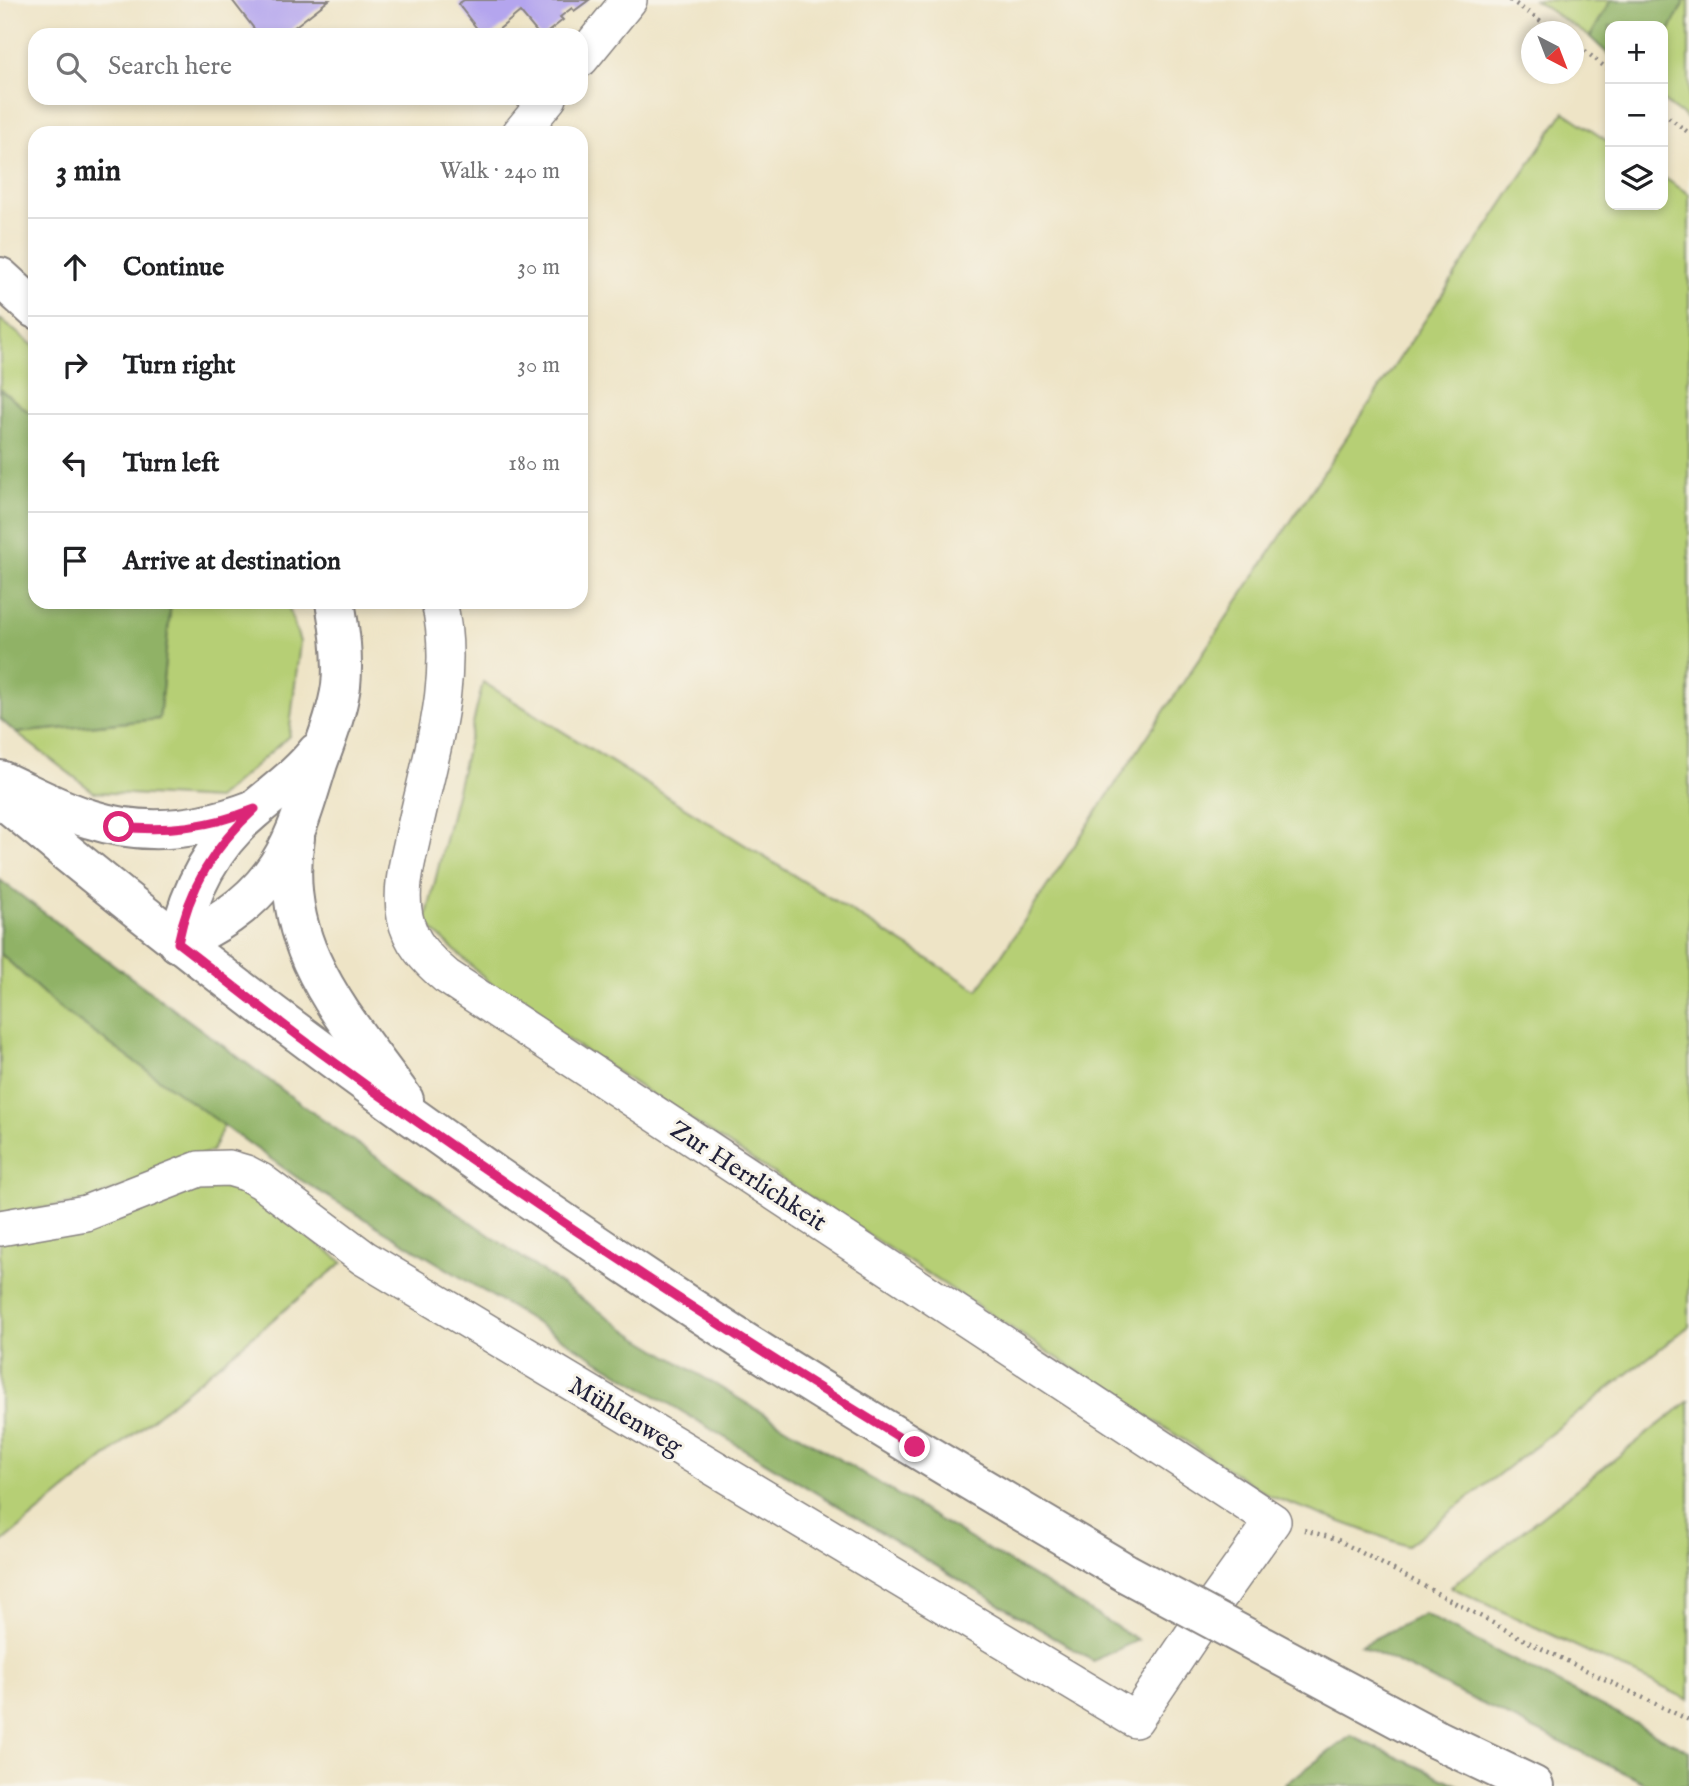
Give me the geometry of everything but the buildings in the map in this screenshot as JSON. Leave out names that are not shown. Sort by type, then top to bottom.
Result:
[{"type":"main road","points":[[0,277],[28,303]]},
{"type":"main road","points":[[336,609],[342,668],[335,715],[296,831],[292,855],[293,903],[305,950],[327,991],[422,1124]]},
{"type":"main road","points":[[178,943],[183,918],[202,871],[235,827],[293,779],[325,742]]},
{"type":"main road","points":[[0,780],[88,819],[119,827],[178,829],[230,818],[255,809]]},
{"type":"main road","points":[[0,797],[178,943],[320,1052],[543,1209],[778,1363],[1126,1573],[1436,1739],[1534,1786]]},
{"type":"main road","points":[[178,943],[231,915],[254,895],[271,875],[296,831]]},
{"type":"street","points":[[588,50],[629,0]]},
{"type":"street","points":[[526,126],[543,105]]},
{"type":"street","name":"Zur Herrlichkeit","points":[[440,609],[446,643],[443,698],[403,884],[403,902],[409,929],[421,952],[432,965],[1273,1521]]},
{"type":"street","name":"Mühlenweg","points":[[0,1228],[86,1213],[199,1169],[229,1168],[246,1173],[261,1181],[364,1258],[1135,1720],[1273,1521]]},
{"type":"path","points":[[1510,0],[1541,21]]},
{"type":"path","points":[[1584,51],[1605,67]]},
{"type":"path","points":[[1668,117],[1689,133]]},
{"type":"path","points":[[1273,1521],[1336,1539],[1534,1645],[1689,1720]]},
{"type":"green space","points":[[1534,0],[1611,0],[1590,37],[1584,33],[1584,21],[1566,21]]},
{"type":"green space","points":[[1611,0],[1685,0],[1668,33],[1668,21],[1605,21],[1605,51],[1590,37]]},
{"type":"green space","points":[[1685,0],[1689,0],[1689,120],[1668,105],[1668,33]]},
{"type":"green space","points":[[1564,112],[1605,140],[1605,210],[1668,210],[1668,180],[1689,194],[1689,1326],[1407,1546],[1270,1496],[514,1005],[425,923],[483,682],[978,990]]},
{"type":"green space","points":[[0,319],[28,341],[28,411],[0,389]]},
{"type":"green space","points":[[0,389],[28,411],[28,609],[170,609],[159,719],[16,733],[0,719]]},
{"type":"green space","points":[[170,609],[289,609],[300,642],[289,736],[217,799],[94,792],[16,733],[159,719]]},
{"type":"green space","points":[[0,880],[320,1118],[637,1337],[1138,1640],[1093,1661],[299,1179],[58,1007],[0,953]]},
{"type":"green space","points":[[0,953],[58,1007],[224,1125],[212,1151],[86,1202],[0,1214]]},
{"type":"green space","points":[[209,1182],[249,1194],[343,1262],[0,1544],[0,1238]]},
{"type":"green space","points":[[1689,1401],[1689,1700],[1451,1587]]},
{"type":"green space","points":[[1424,1614],[1689,1751],[1689,1786],[1651,1786],[1361,1645]]},
{"type":"green space","points":[[1351,1736],[1460,1786],[1285,1784]]},
{"type":"route","points":[[119,827],[178,829],[204,825],[255,809],[217,848],[202,871],[191,894],[178,943],[320,1052],[543,1209],[665,1291],[915,1447]]}]
